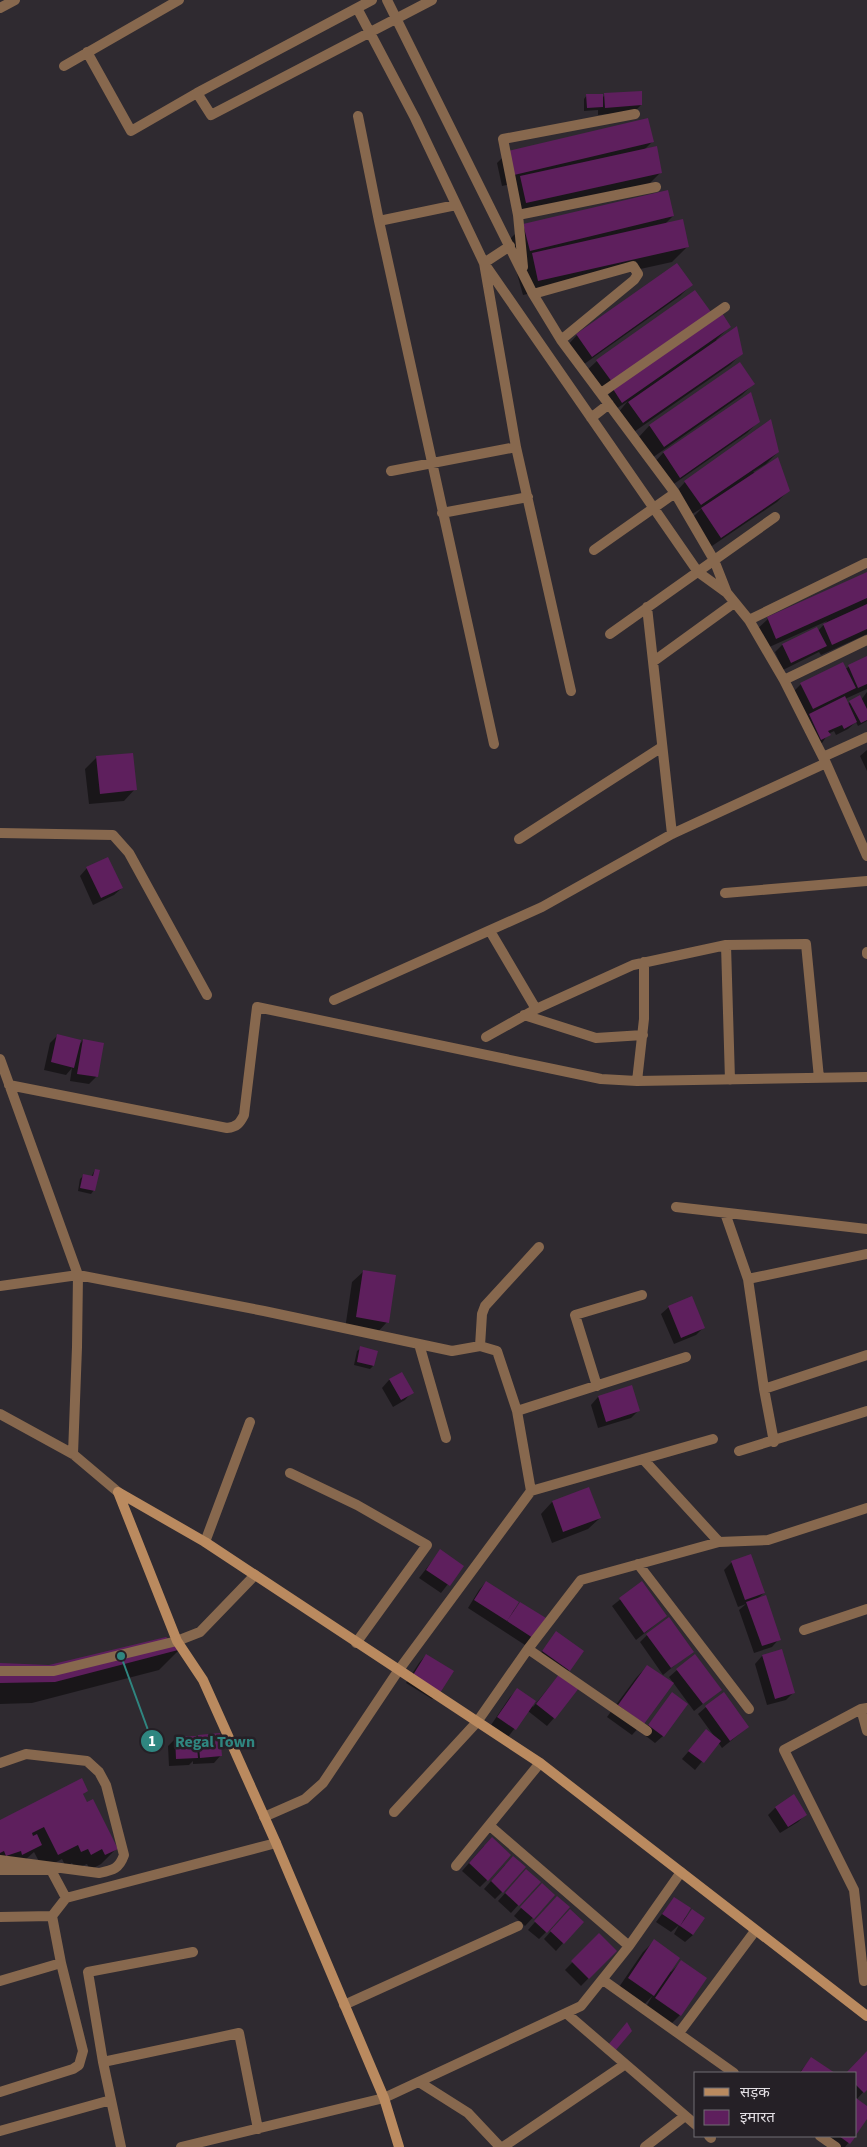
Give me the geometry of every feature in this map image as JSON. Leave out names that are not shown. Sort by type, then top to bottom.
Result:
[{"type":"street","points":[[0,8],[15,0]]},
{"type":"street","points":[[64,66],[167,3],[179,0]]},
{"type":"street","points":[[87,52],[131,131],[197,93],[372,0]]},
{"type":"street","points":[[387,0],[533,294],[561,340],[675,493],[714,560],[727,594]]},
{"type":"street","points":[[197,93],[211,116],[432,0]]},
{"type":"street","points":[[357,8],[415,118],[484,262],[698,572],[727,594],[748,620],[784,680],[825,760],[863,840],[867,856]]},
{"type":"street","points":[[524,274],[518,215],[503,139],[635,114]]},
{"type":"street","points":[[358,116],[442,513],[494,744]]},
{"type":"street","points":[[518,215],[656,187]]},
{"type":"street","points":[[379,221],[456,205]]},
{"type":"street","points":[[484,262],[510,246]]},
{"type":"street","points":[[484,262],[516,447],[571,691]]},
{"type":"street","points":[[533,294],[633,266],[636,269],[638,274],[634,280],[561,340]]},
{"type":"street","points":[[601,393],[725,307]]},
{"type":"street","points":[[591,418],[609,404]]},
{"type":"street","points":[[391,471],[516,447]]},
{"type":"street","points":[[594,550],[675,493]]},
{"type":"street","points":[[442,513],[528,497]]},
{"type":"street","points":[[610,634],[775,517]]},
{"type":"street","points":[[748,620],[866,563]]},
{"type":"street","points":[[654,661],[734,603]]},
{"type":"street","points":[[647,608],[672,834]]},
{"type":"street","points":[[784,680],[867,640]]},
{"type":"street","points":[[334,1000],[542,907],[672,834],[825,760],[867,737]]},
{"type":"street","points":[[519,839],[662,747]]},
{"type":"street","points":[[0,833],[113,835],[129,853],[207,995]]},
{"type":"street","points":[[725,893],[867,881]]},
{"type":"street","points":[[490,931],[536,1008]]},
{"type":"street","points":[[486,1037],[536,1008],[644,962],[726,945],[806,944],[819,1078]]},
{"type":"street","points":[[726,945],[730,1080]]},
{"type":"street","points":[[637,1081],[643,1035],[644,962]]},
{"type":"street","points":[[9,1084],[227,1128],[234,1127],[240,1123],[244,1115],[257,1007],[602,1079],[637,1081],[867,1077]]},
{"type":"street","points":[[524,1015],[596,1038],[643,1035]]},
{"type":"street","points":[[0,1059],[78,1275],[73,1454]]},
{"type":"street","points":[[676,1207],[867,1229]]},
{"type":"street","points":[[725,1213],[748,1279],[764,1389],[774,1442]]},
{"type":"street","points":[[480,1346],[482,1314],[485,1306],[539,1246]]},
{"type":"street","points":[[748,1279],[866,1255]]},
{"type":"street","points":[[0,1286],[78,1275],[264,1310],[452,1351],[480,1346],[497,1351],[517,1411],[531,1491]]},
{"type":"street","points":[[596,1386],[576,1315],[642,1294]]},
{"type":"street","points":[[419,1344],[446,1438]]},
{"type":"street","points":[[764,1389],[867,1355]]},
{"type":"street","points":[[517,1411],[686,1357]]},
{"type":"street","points":[[739,1451],[774,1442],[867,1411]]},
{"type":"street","points":[[0,1414],[73,1454],[118,1492],[205,1542],[540,1763],[867,2016]]},
{"type":"street","points":[[205,1542],[250,1422]]},
{"type":"street","points":[[264,1817],[291,1806],[314,1792],[323,1783],[398,1671],[531,1491],[713,1439]]},
{"type":"street","points":[[643,1459],[719,1542]]},
{"type":"street","points":[[290,1474],[357,1505],[427,1545],[356,1643]]},
{"type":"street","points":[[118,1492],[177,1641],[203,1680],[276,1843],[384,2098],[399,2147]]},
{"type":"street","points":[[394,1812],[477,1722],[528,1649],[581,1580],[719,1542],[768,1540],[867,1508]]},
{"type":"street","points":[[638,1564],[749,1709]]},
{"type":"street","points":[[0,1671],[54,1671],[177,1641],[200,1632],[255,1575]]},
{"type":"street","points":[[804,1630],[867,1609]]},
{"type":"street","points":[[528,1649],[647,1731]]},
{"type":"street","points":[[864,1981],[854,1890],[784,1750],[864,1708],[867,1730]]},
{"type":"street","points":[[0,1763],[26,1754],[87,1761],[99,1772],[106,1785],[124,1855],[120,1865],[115,1869],[99,1873],[0,1860]]},
{"type":"street","points":[[456,1866],[540,1763]]},
{"type":"street","points":[[490,1826],[629,1946]]},
{"type":"street","points":[[0,2092],[73,2069],[79,2065],[83,2051],[61,1963],[52,1916],[66,1898],[276,1843]]},
{"type":"street","points":[[0,1870],[51,1870],[66,1898]]},
{"type":"street","points":[[181,2147],[384,2098],[581,2006],[629,1946],[681,1872]]},
{"type":"street","points":[[0,1918],[52,1916]]},
{"type":"street","points":[[344,2005],[518,1926]]},
{"type":"street","points":[[680,2034],[755,1931]]},
{"type":"street","points":[[121,2147],[103,2062],[88,1972],[193,1952]]},
{"type":"street","points":[[0,1981],[61,1963]]},
{"type":"street","points":[[603,1980],[733,2072]]},
{"type":"street","points":[[566,2013],[624,2065],[694,2123]]},
{"type":"street","points":[[103,2062],[239,2033],[258,2129]]},
{"type":"street","points":[[419,2082],[468,2113],[501,2147],[624,2065]]},
{"type":"street","points":[[0,2131],[111,2100]]},
{"type":"street","points":[[645,2147],[685,2116]]},
{"type":"street","points":[[821,2137],[835,2147]]},
{"type":"building","points":[[642,91],[642,105],[605,108],[604,93]]},
{"type":"building","points":[[586,94],[603,94],[603,107],[587,108]]},
{"type":"building","points":[[648,118],[654,142],[514,175],[508,151]]},
{"type":"building","points":[[657,146],[662,173],[526,203],[520,176]]},
{"type":"building","points":[[668,190],[674,216],[530,251],[523,224]]},
{"type":"building","points":[[683,219],[689,247],[538,281],[532,253]]},
{"type":"building","points":[[677,263],[693,285],[592,357],[576,334]]},
{"type":"building","points":[[695,290],[711,312],[612,382],[596,360]]},
{"type":"building","points":[[722,313],[731,327],[622,403],[613,389]]},
{"type":"building","points":[[737,326],[743,354],[643,423],[628,402]]},
{"type":"building","points":[[740,362],[755,384],[664,447],[649,425]]},
{"type":"building","points":[[751,392],[760,422],[680,478],[663,452]]},
{"type":"building","points":[[771,419],[779,452],[701,505],[684,481]]},
{"type":"building","points":[[778,457],[790,491],[721,538],[701,508]]},
{"type":"building","points":[[867,572],[867,598],[776,639],[767,617]]},
{"type":"building","points":[[867,604],[867,629],[832,645],[823,624]]},
{"type":"building","points":[[817,627],[827,646],[791,663],[782,644]]},
{"type":"building","points":[[867,656],[867,684],[858,688],[848,665]]},
{"type":"building","points":[[843,662],[856,688],[813,709],[800,683]]},
{"type":"building","points":[[860,695],[867,709],[867,720],[861,723],[849,701]]},
{"type":"building","points":[[845,696],[857,722],[844,729],[842,725],[828,731],[831,735],[821,740],[809,714]]},
{"type":"building","points":[[133,753],[137,790],[100,794],[96,756]]},
{"type":"building","points":[[108,857],[123,888],[101,898],[86,867]]},
{"type":"building","points":[[57,1034],[81,1040],[74,1068],[51,1062]]},
{"type":"building","points":[[83,1039],[104,1043],[98,1077],[77,1074]]},
{"type":"building","points":[[95,1169],[100,1170],[95,1191],[80,1188],[83,1174],[93,1176]]},
{"type":"building","points":[[363,1270],[396,1275],[389,1323],[356,1317]]},
{"type":"building","points":[[692,1296],[705,1328],[681,1338],[668,1306]]},
{"type":"building","points":[[360,1346],[378,1351],[374,1366],[357,1362]]},
{"type":"building","points":[[402,1372],[414,1393],[401,1400],[389,1379]]},
{"type":"building","points":[[632,1385],[640,1411],[606,1422],[598,1396]]},
{"type":"building","points":[[589,1487],[601,1518],[563,1532],[552,1501]]},
{"type":"building","points":[[440,1549],[464,1566],[450,1586],[426,1570]]},
{"type":"building","points":[[751,1554],[765,1593],[745,1600],[731,1561]]},
{"type":"building","points":[[486,1581],[519,1602],[507,1621],[474,1600]]},
{"type":"building","points":[[642,1581],[667,1616],[644,1633],[619,1598]]},
{"type":"building","points":[[766,1595],[781,1640],[762,1646],[746,1602]]},
{"type":"building","points":[[520,1602],[546,1618],[533,1638],[507,1621]]},
{"type":"building","points":[[669,1617],[694,1652],[671,1668],[646,1634]]},
{"type":"building","points":[[556,1631],[584,1651],[570,1671],[542,1651]]},
{"type":"building","points":[[166,1637],[182,1649],[55,1682],[0,1683],[0,1663],[49,1665]]},
{"type":"building","points":[[782,1649],[795,1693],[775,1699],[762,1655]]},
{"type":"building","points":[[426,1654],[454,1671],[440,1693],[413,1675]]},
{"type":"building","points":[[695,1654],[722,1690],[703,1704],[676,1669]]},
{"type":"building","points":[[647,1665],[674,1683],[644,1724],[618,1705]]},
{"type":"building","points":[[560,1673],[579,1688],[555,1719],[536,1704]]},
{"type":"building","points":[[517,1688],[536,1701],[516,1730],[497,1717]]},
{"type":"building","points":[[672,1692],[688,1704],[664,1737],[648,1725]]},
{"type":"building","points":[[724,1692],[749,1727],[730,1741],[705,1706]]},
{"type":"building","points":[[706,1729],[721,1741],[704,1763],[688,1751]]},
{"type":"building","points":[[220,1733],[222,1756],[200,1758],[198,1735]]},
{"type":"building","points":[[196,1736],[198,1758],[176,1759],[175,1737]]},
{"type":"building","points":[[82,1778],[88,1791],[83,1794],[87,1802],[93,1799],[118,1849],[105,1855],[102,1849],[91,1855],[88,1849],[81,1852],[78,1845],[58,1855],[44,1827],[32,1833],[33,1836],[37,1834],[42,1845],[22,1855],[21,1851],[6,1856],[4,1851],[0,1853],[0,1820]]},
{"type":"building","points":[[794,1794],[807,1815],[788,1827],[775,1807]]},
{"type":"building","points":[[492,1837],[511,1855],[488,1881],[469,1863]]},
{"type":"building","points":[[513,1856],[526,1867],[503,1893],[491,1881]]},
{"type":"building","points":[[526,1869],[541,1882],[519,1906],[505,1893]]},
{"type":"building","points":[[542,1883],[555,1895],[534,1919],[520,1907]]},
{"type":"building","points":[[557,1896],[570,1907],[547,1933],[534,1921]]},
{"type":"building","points":[[674,1897],[691,1908],[680,1926],[662,1914]]},
{"type":"building","points":[[570,1909],[584,1922],[564,1944],[550,1931]]},
{"type":"building","points":[[692,1909],[705,1918],[693,1935],[680,1926]]},
{"type":"building","points":[[599,1933],[617,1951],[589,1979],[571,1961]]},
{"type":"building","points":[[654,1939],[680,1958],[654,1996],[628,1978]]},
{"type":"building","points":[[681,1960],[707,1978],[681,2016],[655,1998]]},
{"type":"building","points":[[627,2022],[632,2031],[615,2051],[608,2045]]},
{"type":"building","points":[[867,2051],[867,2090],[864,2093],[857,2086],[857,2072],[847,2072]]},
{"type":"building","points":[[811,2057],[834,2072],[801,2072]]},
{"type":"building","points":[[857,2099],[867,2106],[867,2119],[857,2134]]},
{"type":"building","points":[[840,2137],[855,2137],[850,2144]]},
{"type":"place","name":"Regal Town","points":[[121,1656]]}]
